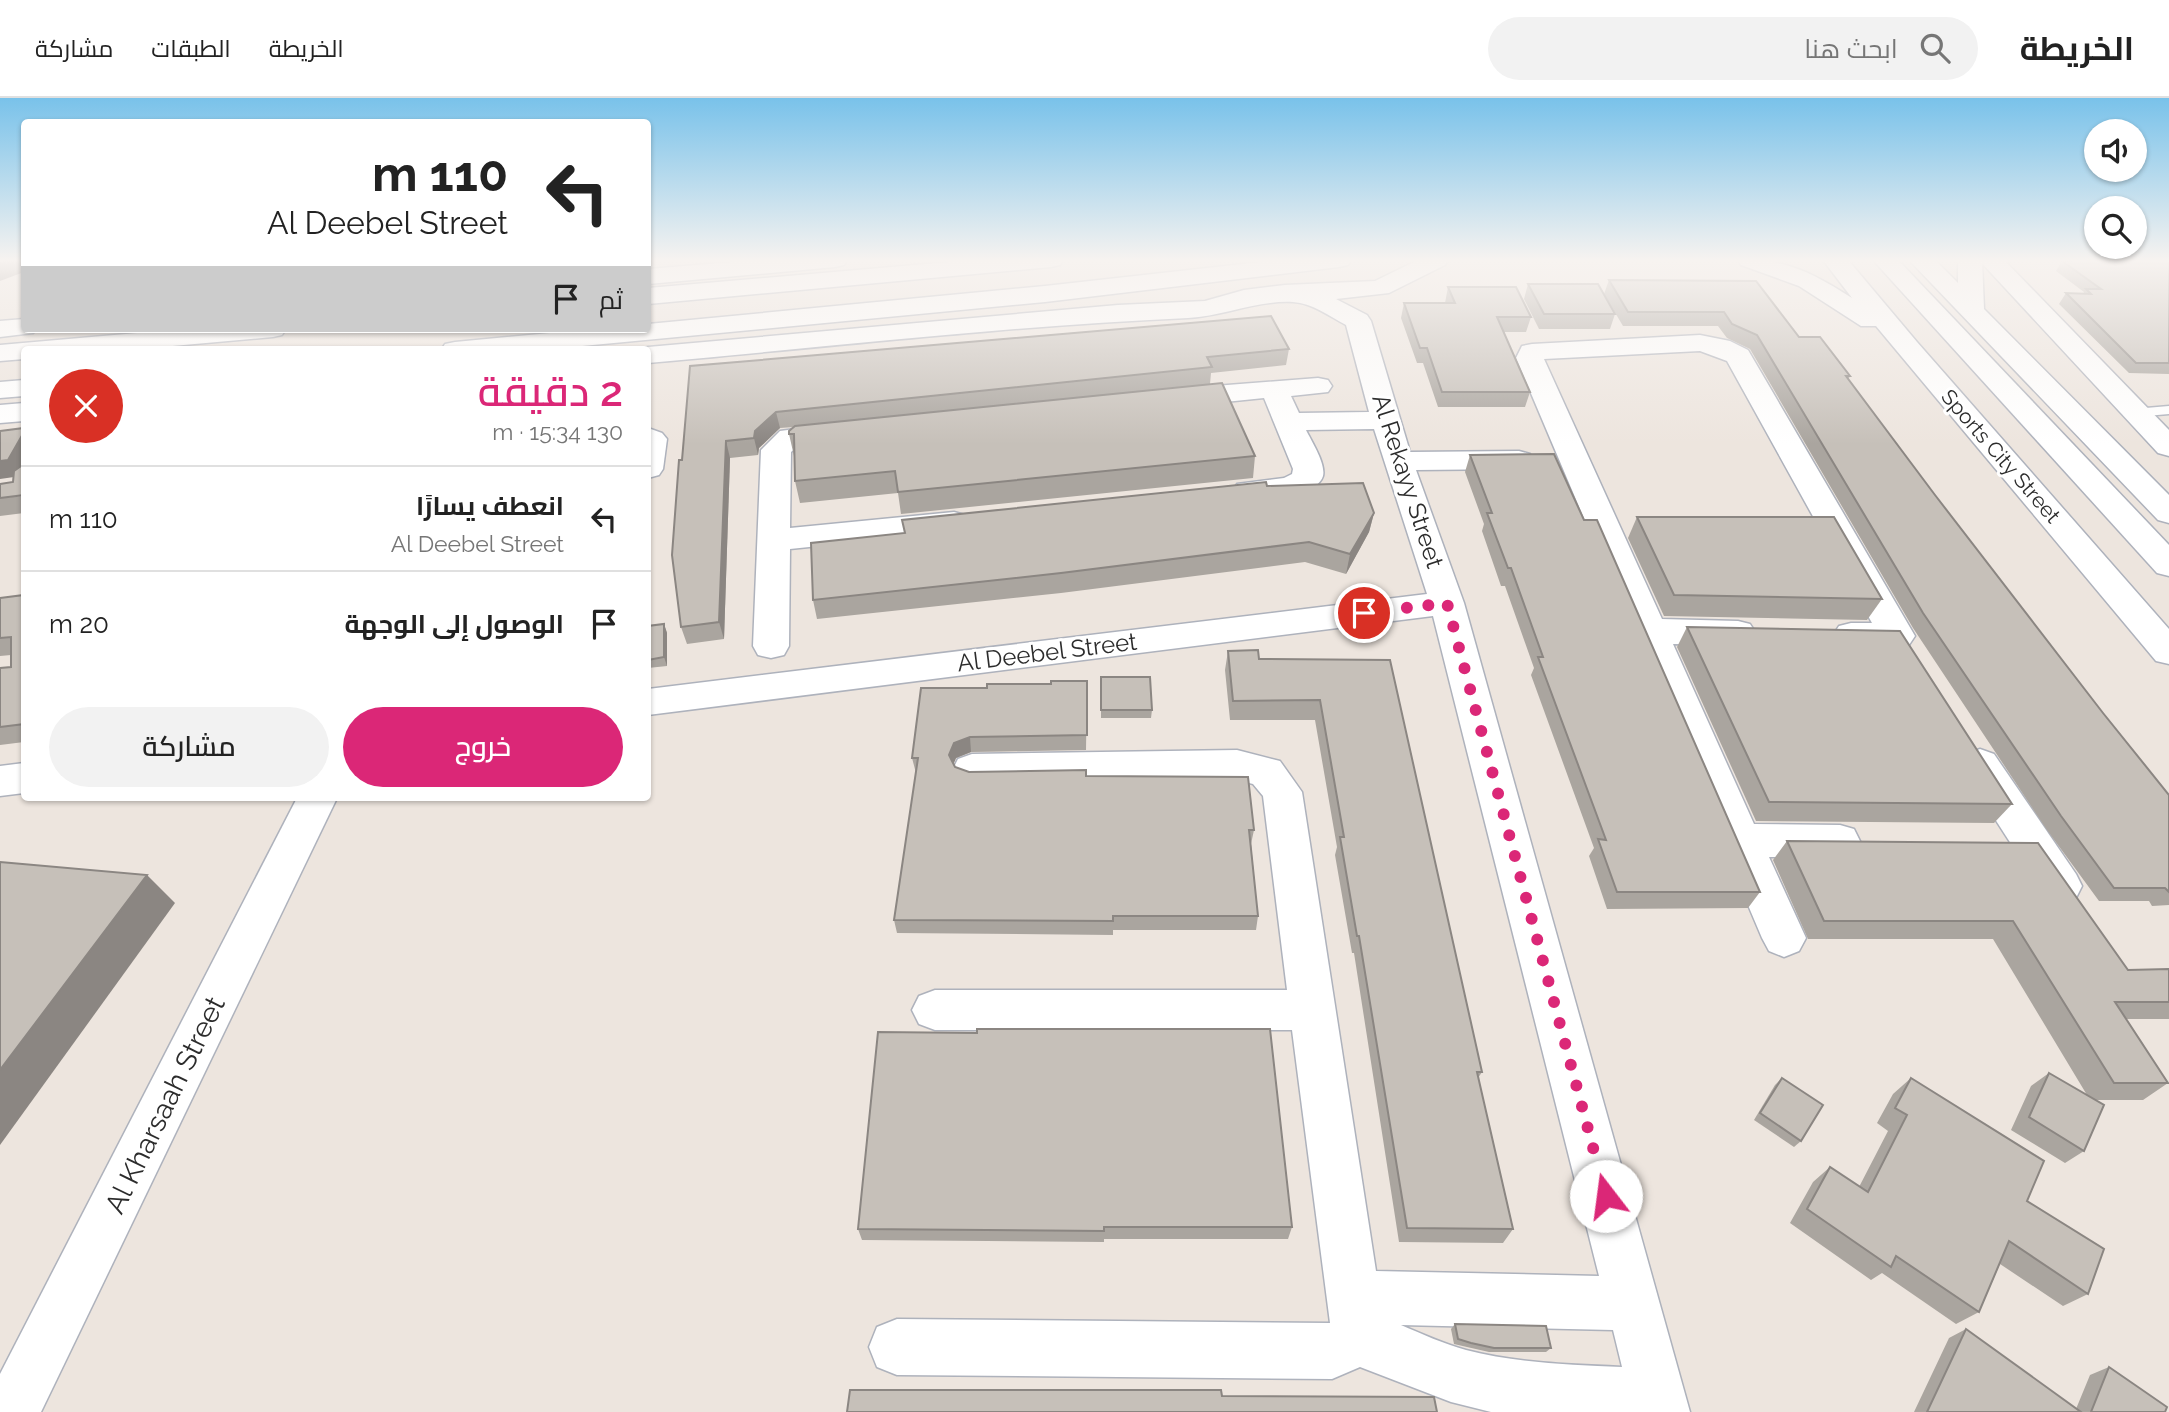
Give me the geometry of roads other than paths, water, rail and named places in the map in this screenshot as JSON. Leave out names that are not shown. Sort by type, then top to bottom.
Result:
[{"type":"street","points":[[651,333],[768,321]]},
{"type":"street","points":[[651,355],[1025,321]]},
{"type":"street","name":"Al Rekayy Street","points":[[1372,321],[1393,440],[1447,603],[1660,1405]]},
{"type":"street","points":[[1869,321],[1907,348]]},
{"type":"street","name":"Sports City Street","points":[[1885,321],[2169,652]]},
{"type":"street","points":[[1942,321],[2169,565]]},
{"type":"street","points":[[1981,321],[2169,513]]},
{"type":"street","points":[[2049,321],[2169,447]]},
{"type":"street","points":[[0,328],[21,327]]},
{"type":"street","points":[[82,346],[228,333]]},
{"type":"street","points":[[517,346],[649,333]]},
{"type":"street","points":[[1784,938],[1649,631],[1551,442],[1530,358],[1532,352],[1700,343],[1720,347],[1738,356],[1896,636],[1919,671]]},
{"type":"street","points":[[0,353],[21,351]]},
{"type":"street","points":[[1150,400],[1318,386]]},
{"type":"street","points":[[0,390],[21,388]]},
{"type":"street","points":[[1220,494],[1300,484],[1307,478],[1308,469],[1274,388]]},
{"type":"street","points":[[0,414],[21,412]]},
{"type":"street","points":[[771,646],[776,540],[776,450],[790,437],[873,428]]},
{"type":"street","points":[[1293,433],[1393,440],[1551,442]]},
{"type":"street","points":[[1393,440],[1551,442]]},
{"type":"street","points":[[2128,470],[2169,498]]},
{"type":"street","points":[[776,540],[984,519]]},
{"type":"street","name":"Al Deebel Street","points":[[651,702],[1447,603]]},
{"type":"street","points":[[1649,631],[1773,634]]},
{"type":"street","points":[[1828,635],[1896,636]]},
{"type":"street","points":[[1964,740],[2031,844],[2082,916]]},
{"type":"street","points":[[972,769],[1237,765],[1266,772],[1282,792],[1357,1318],[1383,1344],[1423,1364],[1466,1379],[1660,1405]]},
{"type":"street","points":[[0,781],[21,778]]},
{"type":"street","name":"Al Kharsaah Street","points":[[11,1412],[316,801]]},
{"type":"street","points":[[1741,840],[1879,842]]},
{"type":"street","points":[[1990,843],[2031,844]]},
{"type":"street","points":[[935,1010],[1313,1010]]},
{"type":"street","points":[[897,1347],[1332,1351],[1357,1318],[1510,1303],[1635,1304]]},
{"type":"lane","points":[[2134,412],[2169,410]]}]
